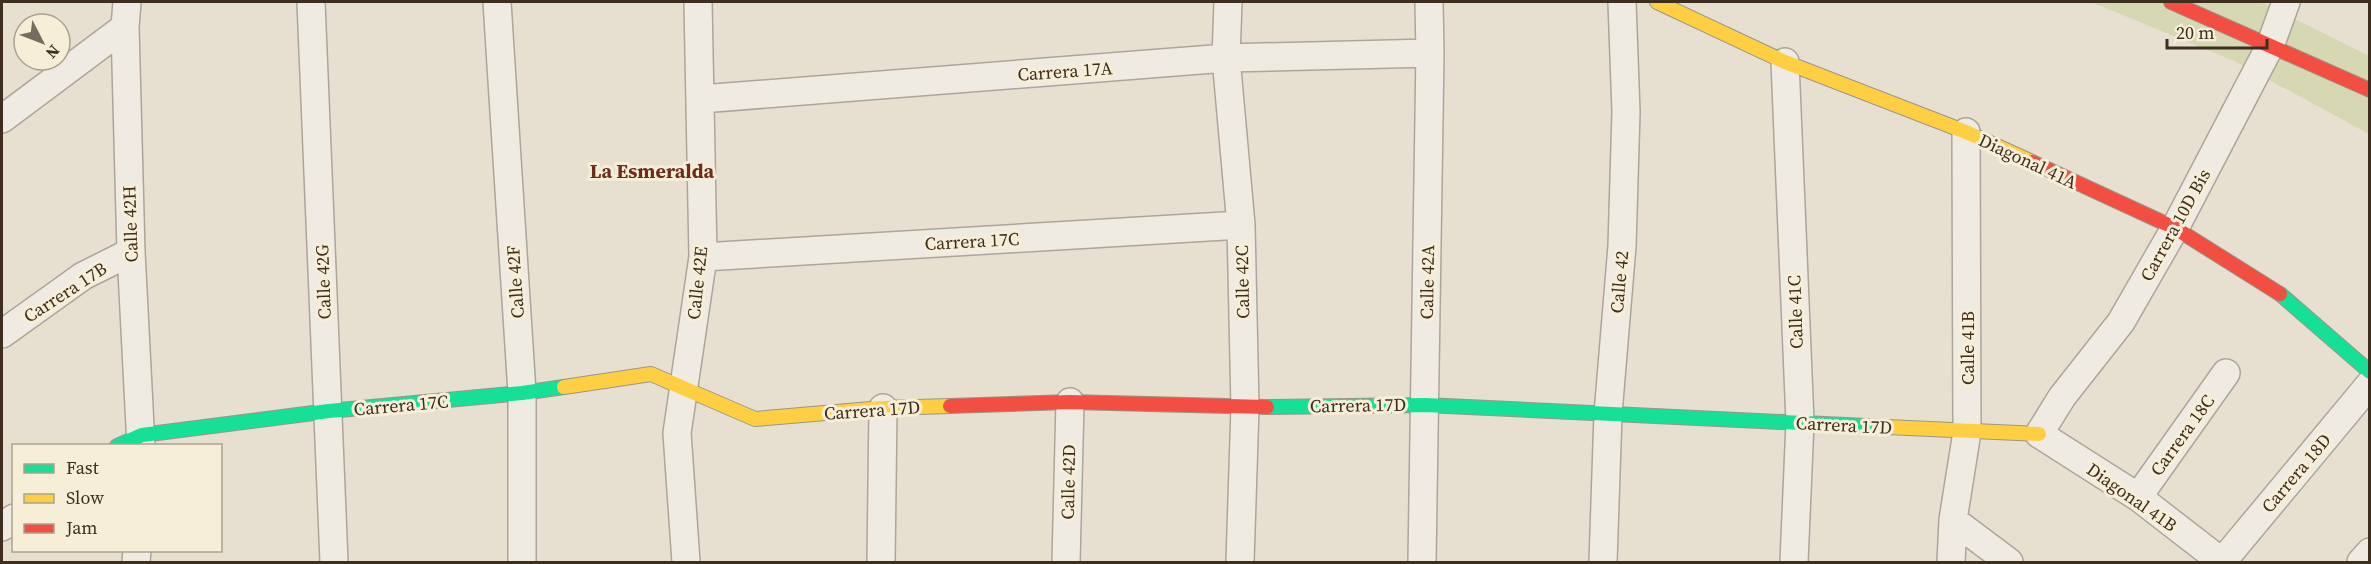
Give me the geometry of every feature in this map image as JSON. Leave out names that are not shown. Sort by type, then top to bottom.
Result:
[{"type":"street","name":"Calle 42G","points":[[312,2],[334,562]]},
{"type":"street","name":"Calle 42F","points":[[497,2],[522,393],[522,562]]},
{"type":"street","name":"Calle 42E","points":[[686,562],[677,433],[703,257],[698,2]]},
{"type":"street","name":"Calle 42C","points":[[1228,2],[1226,58],[1241,225],[1245,407],[1240,562]]},
{"type":"street","name":"Calle 42A","points":[[1422,562],[1429,2]]},
{"type":"street","name":"Calle 42","points":[[1603,562],[1608,414],[1622,235],[1626,112],[1622,2]]},
{"type":"street","name":"Diagonal 41A","points":[[1657,2],[1785,62],[1966,132],[2175,228],[2285,297],[2370,372]]},
{"type":"street","points":[[2171,2],[2370,90]]},
{"type":"street","name":"Carrera 10D Bis","points":[[2039,434],[2062,397],[2121,322],[2175,228],[2270,46],[2286,2]]},
{"type":"street","points":[[2,119],[126,14]]},
{"type":"street","name":"Calle 42H","points":[[126,14],[131,252],[141,440]]},
{"type":"street","name":"Carrera 17A","points":[[701,99],[1226,58],[1430,53]]},
{"type":"street","name":"Calle 41C","points":[[1785,62],[1800,422],[1794,562]]},
{"type":"street","name":"Calle 41B","points":[[1951,562],[1953,520],[1967,432],[1966,132]]},
{"type":"street","name":"Carrera 17C","points":[[703,257],[1241,225]]},
{"type":"street","name":"Carrera 17B","points":[[2,334],[82,276],[131,252]]},
{"type":"street","name":"Carrera 18C","points":[[2138,497],[2226,373]]},
{"type":"street","name":"Carrera 17C","points":[[125,444],[329,411],[522,393],[651,374],[684,387]]},
{"type":"street","name":"Carrera 18D","points":[[2222,562],[2370,384]]},
{"type":"street","name":"Carrera 17D","points":[[684,387],[755,419],[883,408],[1070,402],[1245,407],[1425,405],[2039,434]]},
{"type":"street","name":"Calle 42D","points":[[1066,562],[1070,402]]},
{"type":"street","points":[[881,562],[883,408]]},
{"type":"street","name":"Diagonal 41B","points":[[2039,434],[2138,497],[2222,562]]},
{"type":"street","points":[[1953,520],[2009,562]]},
{"type":"street","points":[[2361,562],[2370,552]]},
{"type":"green space","points":[[2091,2],[2261,2],[2369,56],[2369,134],[2234,61]]},
{"type":"traffic: fast","points":[[2280,294],[2370,372]]},
{"type":"traffic: fast","points":[[122,444],[142,435],[329,411],[564,387]]},
{"type":"traffic: fast","points":[[1267,407],[1425,405],[1887,427]]},
{"type":"traffic: slow","points":[[1657,2],[1785,62],[1966,132],[2032,162]]},
{"type":"traffic: slow","points":[[564,387],[651,374],[755,419],[883,408],[950,406]]},
{"type":"traffic: slow","points":[[1887,427],[2039,434]]},
{"type":"traffic: jam","points":[[2171,2],[2370,90]]},
{"type":"traffic: jam","points":[[2032,162],[2175,228],[2280,294]]},
{"type":"traffic: jam","points":[[950,406],[1070,402],[1267,407]]},
{"type":"district","name":"La Esmeralda","points":[[652,171]]}]
